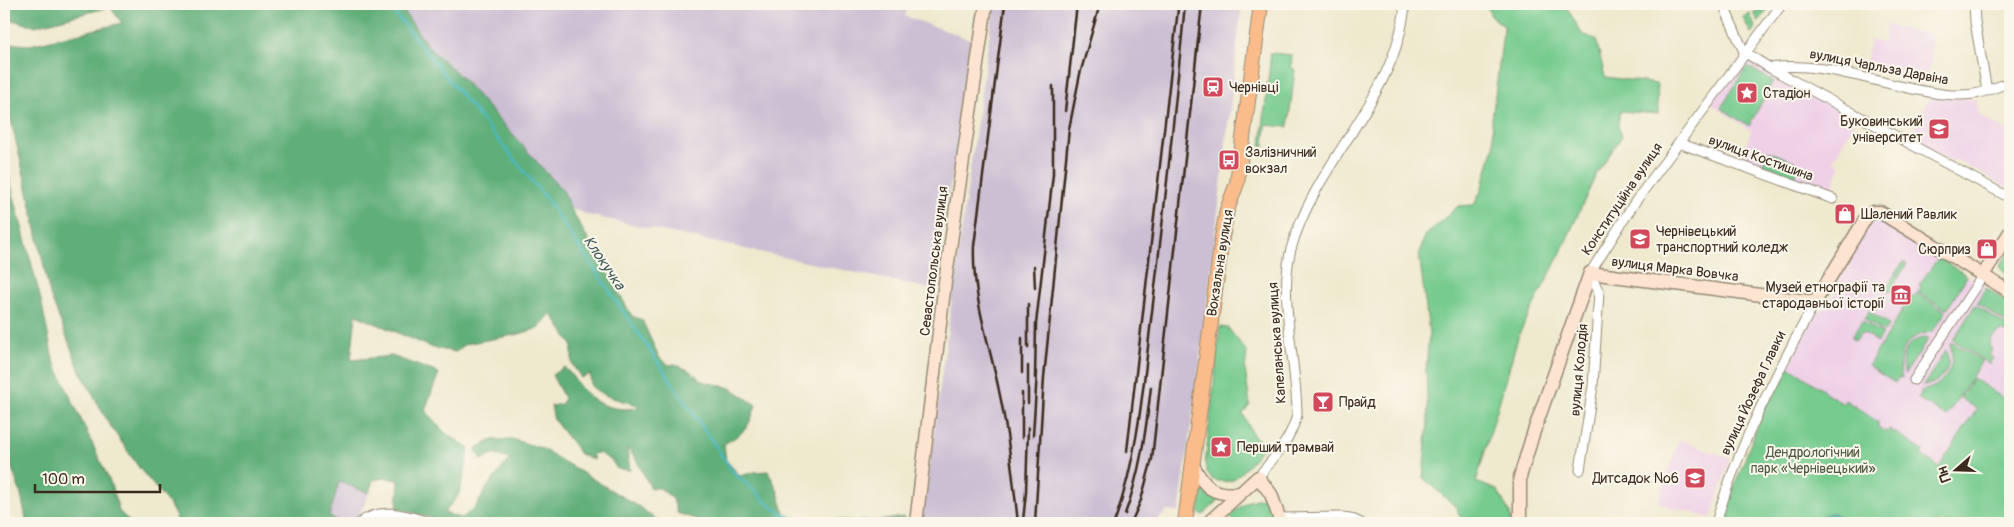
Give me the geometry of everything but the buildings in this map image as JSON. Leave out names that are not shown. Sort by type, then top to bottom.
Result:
[{"type":"main road","name":"Вокзальна вулиця","points":[[1185,523],[1222,237],[1227,210],[1238,183],[1261,4]]},
{"type":"street","name":"Севастопольська вулиця","points":[[916,523],[945,282],[986,4]]},
{"type":"street","name":"Капеланська вулиця","points":[[1208,523],[1258,477],[1294,428],[1297,414],[1287,280],[1288,262],[1293,244],[1310,202],[1386,76],[1400,34],[1405,4]]},
{"type":"street","points":[[1722,4],[1745,53],[2010,198]]},
{"type":"street","name":"Конституційна вулиця","points":[[1520,523],[1520,477],[1533,434],[1590,273],[1636,202],[1782,4]]},
{"type":"street","points":[[1974,4],[1975,22],[1987,91]]},
{"type":"street","name":"вулиця Чарльза Дарвіна","points":[[1770,68],[1792,66],[1817,69],[1939,94],[1969,95],[1987,91],[2010,82]]},
{"type":"street","name":"вулиця Костишина","points":[[1680,143],[1833,199]]},
{"type":"street","name":"вулиця Йозефа Главки","points":[[1716,523],[1741,451],[1782,364],[1867,216],[1880,212],[1983,274]]},
{"type":"street","points":[[1914,380],[2010,232]]},
{"type":"street","name":"вулиця Марка Вовчка","points":[[1590,273],[1816,302]]},
{"type":"street","name":"вулиця Колодія","points":[[1580,470],[1593,386],[1599,292],[1590,273]]},
{"type":"street","points":[[1983,274],[2010,292]]},
{"type":"street","points":[[1193,465],[1205,485],[1222,494],[1239,493]]},
{"type":"street","points":[[1258,477],[1271,494],[1281,521],[1315,516],[1350,518],[1361,523]]},
{"type":"street","points":[[1189,494],[1195,488],[1205,485]]},
{"type":"street","points":[[360,523],[368,517],[388,513],[401,514],[432,523]]},
{"type":"shaded area","points":[[387,4],[908,4],[905,16],[977,42],[931,289],[588,215],[545,197]]},
{"type":"shaded area","points":[[994,4],[1242,4],[1203,339],[1179,512],[1166,511],[1156,523],[922,523]]},
{"type":"shaded area","points":[[1886,25],[1931,35],[1931,64],[1924,84],[1865,69],[1870,40],[1884,43]]},
{"type":"shaded area","points":[[1745,53],[1857,117],[1833,161],[1840,166],[1831,193],[1740,161],[1751,131],[1709,102]]},
{"type":"shaded area","points":[[1929,97],[1976,99],[1979,115],[2010,133],[2010,189],[1955,159],[1953,162],[1909,139]]},
{"type":"shaded area","points":[[1876,215],[2010,304],[2010,510],[1921,455],[1923,451],[1890,430],[1886,432],[1878,427],[1878,422],[1845,400],[1843,404],[1788,366],[1818,311],[1825,308],[1838,290],[1836,278]]},
{"type":"shaded area","name":"Дитсадок №6","points":[[1679,440],[1730,458],[1711,518],[1658,503]]},
{"type":"shaded area","points":[[339,482],[369,493],[356,523],[345,523],[329,517]]},
{"type":"green space","points":[[4,4],[396,4],[401,7],[429,48],[461,77],[564,192],[569,206],[632,316],[642,320],[659,357],[669,365],[675,364],[692,372],[702,381],[731,388],[756,405],[751,420],[745,429],[724,444],[726,460],[740,476],[768,471],[777,489],[785,515],[797,519],[877,521],[904,517],[910,523],[707,523],[677,513],[673,499],[660,488],[651,488],[627,448],[630,470],[617,469],[612,461],[599,453],[592,454],[594,460],[580,454],[554,420],[551,406],[562,404],[564,398],[552,375],[564,367],[587,394],[600,403],[621,409],[637,408],[638,405],[613,398],[596,390],[591,386],[590,374],[581,378],[572,364],[572,345],[551,313],[539,328],[519,334],[465,344],[456,352],[433,348],[356,315],[351,360],[392,356],[439,373],[425,410],[444,432],[469,448],[464,477],[458,496],[444,513],[462,518],[475,508],[488,486],[510,459],[492,454],[482,460],[475,449],[492,440],[512,439],[541,448],[641,508],[661,523],[447,523],[397,508],[399,480],[385,478],[373,480],[369,493],[339,482],[329,517],[345,523],[179,523],[169,504],[140,469],[109,424],[80,371],[50,295],[4,92],[4,43],[30,45],[122,23],[110,7],[35,26],[4,18]]},
{"type":"green space","points":[[1487,4],[1567,4],[1567,8],[1582,34],[1596,39],[1605,77],[1657,84],[1658,114],[1620,111],[1618,126],[1622,136],[1596,175],[1561,252],[1519,334],[1476,482],[1497,490],[1510,513],[1511,523],[1463,523],[1456,507],[1423,478],[1428,421],[1426,371],[1429,333],[1419,253],[1425,236],[1458,206],[1474,205],[1481,191],[1494,147],[1492,119],[1504,26],[1491,16]]},
{"type":"green space","points":[[1769,7],[1758,23],[1754,12]]},
{"type":"green space","points":[[1750,14],[1755,27],[1751,34],[1743,17]]},
{"type":"green space","points":[[1271,53],[1292,55],[1291,67],[1295,70],[1288,127],[1266,125],[1264,146],[1261,145]]},
{"type":"green space","points":[[1747,66],[1773,81],[1749,126],[1721,108]]},
{"type":"green space","points":[[1768,151],[1800,164],[1795,177],[1763,164]]},
{"type":"green space","points":[[4,158],[41,300],[53,359],[111,484],[119,511],[131,523],[27,523],[20,491],[4,447]]},
{"type":"green space","points":[[2010,249],[2010,287],[2003,283],[2007,273],[1999,267]]},
{"type":"green space","points":[[1939,257],[1967,276],[1947,310],[1918,292],[1921,287],[1919,285]]},
{"type":"green space","points":[[1903,262],[1907,264],[1890,291],[1886,288]]},
{"type":"green space","points":[[1986,288],[2010,304],[2010,321],[2008,324],[1977,303]]},
{"type":"green space","points":[[1917,293],[1946,312],[1932,332],[1915,337],[1905,347],[1900,361],[1902,378],[1899,377],[1895,383],[1868,366],[1911,296],[1914,298]]},
{"type":"green space","points":[[1975,305],[2010,328],[2008,334],[2002,330],[1991,338],[1989,345],[1992,350],[1989,355],[1993,358],[1989,364],[1953,340]]},
{"type":"green space","points":[[1869,311],[1889,324],[1884,332],[1864,319]]},
{"type":"green space","points":[[1862,321],[1883,334],[1878,342],[1862,332],[1856,340],[1852,339]]},
{"type":"green space","points":[[1220,327],[1228,328],[1247,352],[1245,370],[1250,405],[1243,414],[1253,435],[1265,445],[1238,476],[1230,481],[1212,479],[1208,475],[1205,464]]},
{"type":"green space","points":[[1929,338],[1905,374],[1902,362],[1905,351],[1912,342]]},
{"type":"green space","points":[[1951,342],[1982,361],[1946,417],[1918,398],[1922,392],[1920,391],[1936,386],[1947,375],[1952,361]]},
{"type":"green space","points":[[1946,350],[1948,363],[1944,374],[1935,382],[1923,386]]},
{"type":"green space","name":"Дендрологічний парк «Чернівецький»","points":[[1788,366],[1843,404],[1845,400],[1878,422],[1878,427],[1886,432],[1890,429],[1923,451],[1921,455],[1939,467],[1977,409],[1960,398],[1973,378],[2010,403],[2010,523],[1721,523],[1761,416]]},
{"type":"green space","points":[[4,483],[8,523],[4,523]]},
{"type":"green space","points":[[1204,489],[1218,497],[1218,501],[1203,515],[1199,513],[1201,492]]},
{"type":"green space","points":[[1260,498],[1268,500],[1277,523],[1236,523],[1228,515],[1249,501]]},
{"type":"water","points":[[1832,513],[1839,516],[1843,523],[1818,523],[1822,516]]},
{"type":"waterway","name":"Клокучка","points":[[387,4],[545,197],[734,473],[769,505],[785,515],[809,523]]},
{"type":"railway","points":[[1005,4],[974,246],[974,264],[981,317],[1005,420],[1018,523]]},
{"type":"railway","points":[[1065,111],[1077,4]]},
{"type":"railway","points":[[1035,523],[1044,377],[1069,129],[1080,74],[1100,4]]},
{"type":"railway","points":[[1114,523],[1129,473],[1142,397],[1165,201],[1185,4]]},
{"type":"railway","points":[[1131,523],[1141,500],[1152,459],[1202,4]]},
{"type":"railway","points":[[1127,451],[1178,9]]},
{"type":"railway","points":[[1035,378],[1036,324],[1053,174],[1053,86]]},
{"type":"railway","points":[[1034,266],[1035,288]]},
{"type":"railway","points":[[1028,304],[1028,348]]},
{"type":"railway","points":[[1022,338],[1022,373]]},
{"type":"railway","points":[[1028,366],[1028,403]]},
{"type":"railway","points":[[1033,436],[1037,372]]},
{"type":"railway","points":[[1125,514],[1142,452],[1151,387]]},
{"type":"railway","points":[[1022,393],[1022,438]]},
{"type":"railway","points":[[1023,521],[1028,428]]},
{"type":"place","name":"Чернівці","points":[[1213,87]]},
{"type":"place","name":"Стадіон","points":[[1747,93]]},
{"type":"place","name":"Буковинський університет","points":[[1939,129]]},
{"type":"place","name":"Залізничний вокзал","points":[[1229,160]]},
{"type":"place","name":"Шалений Равлик","points":[[1845,214]]},
{"type":"place","name":"Чернівецький транспортний коледж","points":[[1640,239]]},
{"type":"place","name":"Сюрприз","points":[[1987,249]]},
{"type":"place","name":"Музей етнографії та стародавньої історії","points":[[1901,295]]},
{"type":"place","name":"Прайд","points":[[1323,402]]},
{"type":"place","name":"Перший трамвай","points":[[1221,447]]},
{"type":"place","name":"Дитсадок №6","points":[[1695,478]]}]
